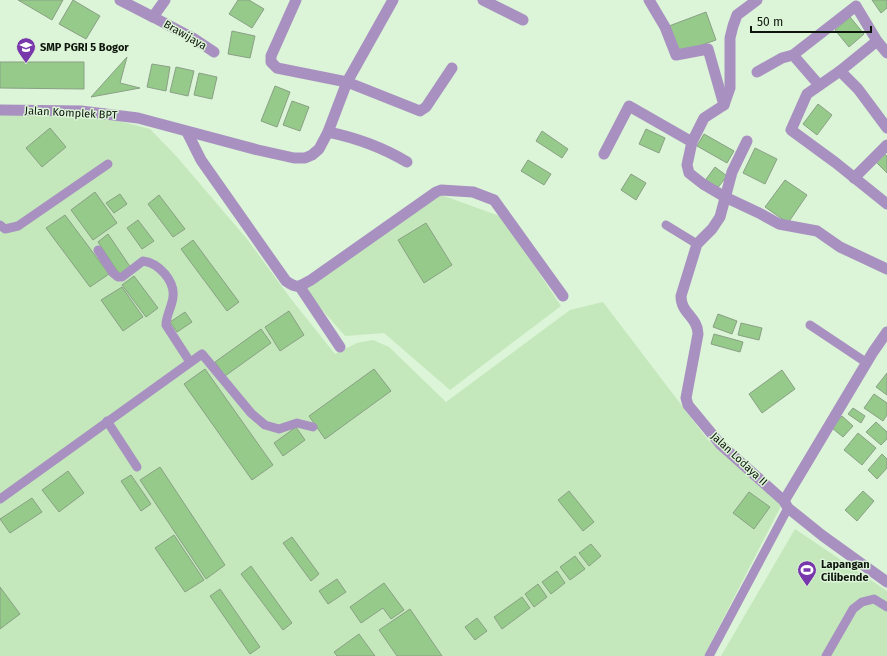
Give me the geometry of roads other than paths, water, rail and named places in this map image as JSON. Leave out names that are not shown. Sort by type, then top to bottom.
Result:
[{"type":"street","points":[[120,0],[153,17]]},
{"type":"street","name":"Brawijaya","points":[[164,0],[153,17],[193,38],[214,52]]},
{"type":"street","points":[[296,0],[271,56],[271,62],[277,68],[347,82],[420,111],[426,107],[452,68]]},
{"type":"street","name":"Jalan Komplek BPT","points":[[0,110],[81,111],[138,118],[187,132],[294,158],[305,158],[312,155],[319,149],[328,132],[347,82],[393,0]]},
{"type":"street","points":[[484,0],[523,20]]},
{"type":"street","points":[[649,0],[665,27],[676,55],[708,49],[724,105]]},
{"type":"street","points":[[756,0],[737,15],[730,38],[730,88],[724,105],[704,118],[692,142],[687,165],[689,173],[703,184],[725,197],[759,212],[779,224],[817,231],[840,247],[887,269]]},
{"type":"street","points":[[757,72],[782,58],[793,55],[856,6],[877,41],[887,53]]},
{"type":"street","points":[[877,41],[840,71],[807,94],[791,130],[823,153],[887,204]]},
{"type":"street","points":[[793,55],[819,85]]},
{"type":"street","points":[[840,71],[858,89],[887,128]]},
{"type":"street","points":[[604,154],[629,106],[692,142]]},
{"type":"street","points":[[187,132],[201,160],[286,281],[293,286],[300,287],[311,280],[436,192],[441,190],[473,192],[494,200],[563,296]]},
{"type":"street","points":[[328,132],[352,138],[384,149],[406,162]]},
{"type":"street","name":"Jalan Lodaya II","points":[[747,141],[732,172],[720,217],[697,244],[681,296],[681,304],[698,328],[686,398],[688,405],[721,445],[786,504],[823,536],[887,582]]},
{"type":"street","points":[[854,178],[887,145]]},
{"type":"street","points":[[300,287],[340,347]]},
{"type":"street","points":[[786,504],[867,362],[887,332]]},
{"type":"lane","points":[[0,225],[5,229],[18,226],[108,164]]},
{"type":"lane","points":[[666,225],[697,244]]},
{"type":"lane","points":[[98,250],[113,273],[118,277],[122,277],[143,261],[150,262],[158,266],[173,287],[174,297],[166,318],[166,325],[190,362]]},
{"type":"lane","points":[[810,324],[867,362]]},
{"type":"lane","points":[[0,499],[202,354],[251,413],[265,425],[279,429],[297,423],[313,427]]},
{"type":"lane","points":[[107,421],[137,467]]},
{"type":"lane","points":[[709,656],[786,504]]},
{"type":"lane","points":[[826,656],[853,609],[862,602],[874,599],[887,607]]},
{"type":"place","name":"SMP PGRI 5 Bogor","points":[[26,64]]},
{"type":"place","name":"Lapangan Cilibende","points":[[807,587]]}]
